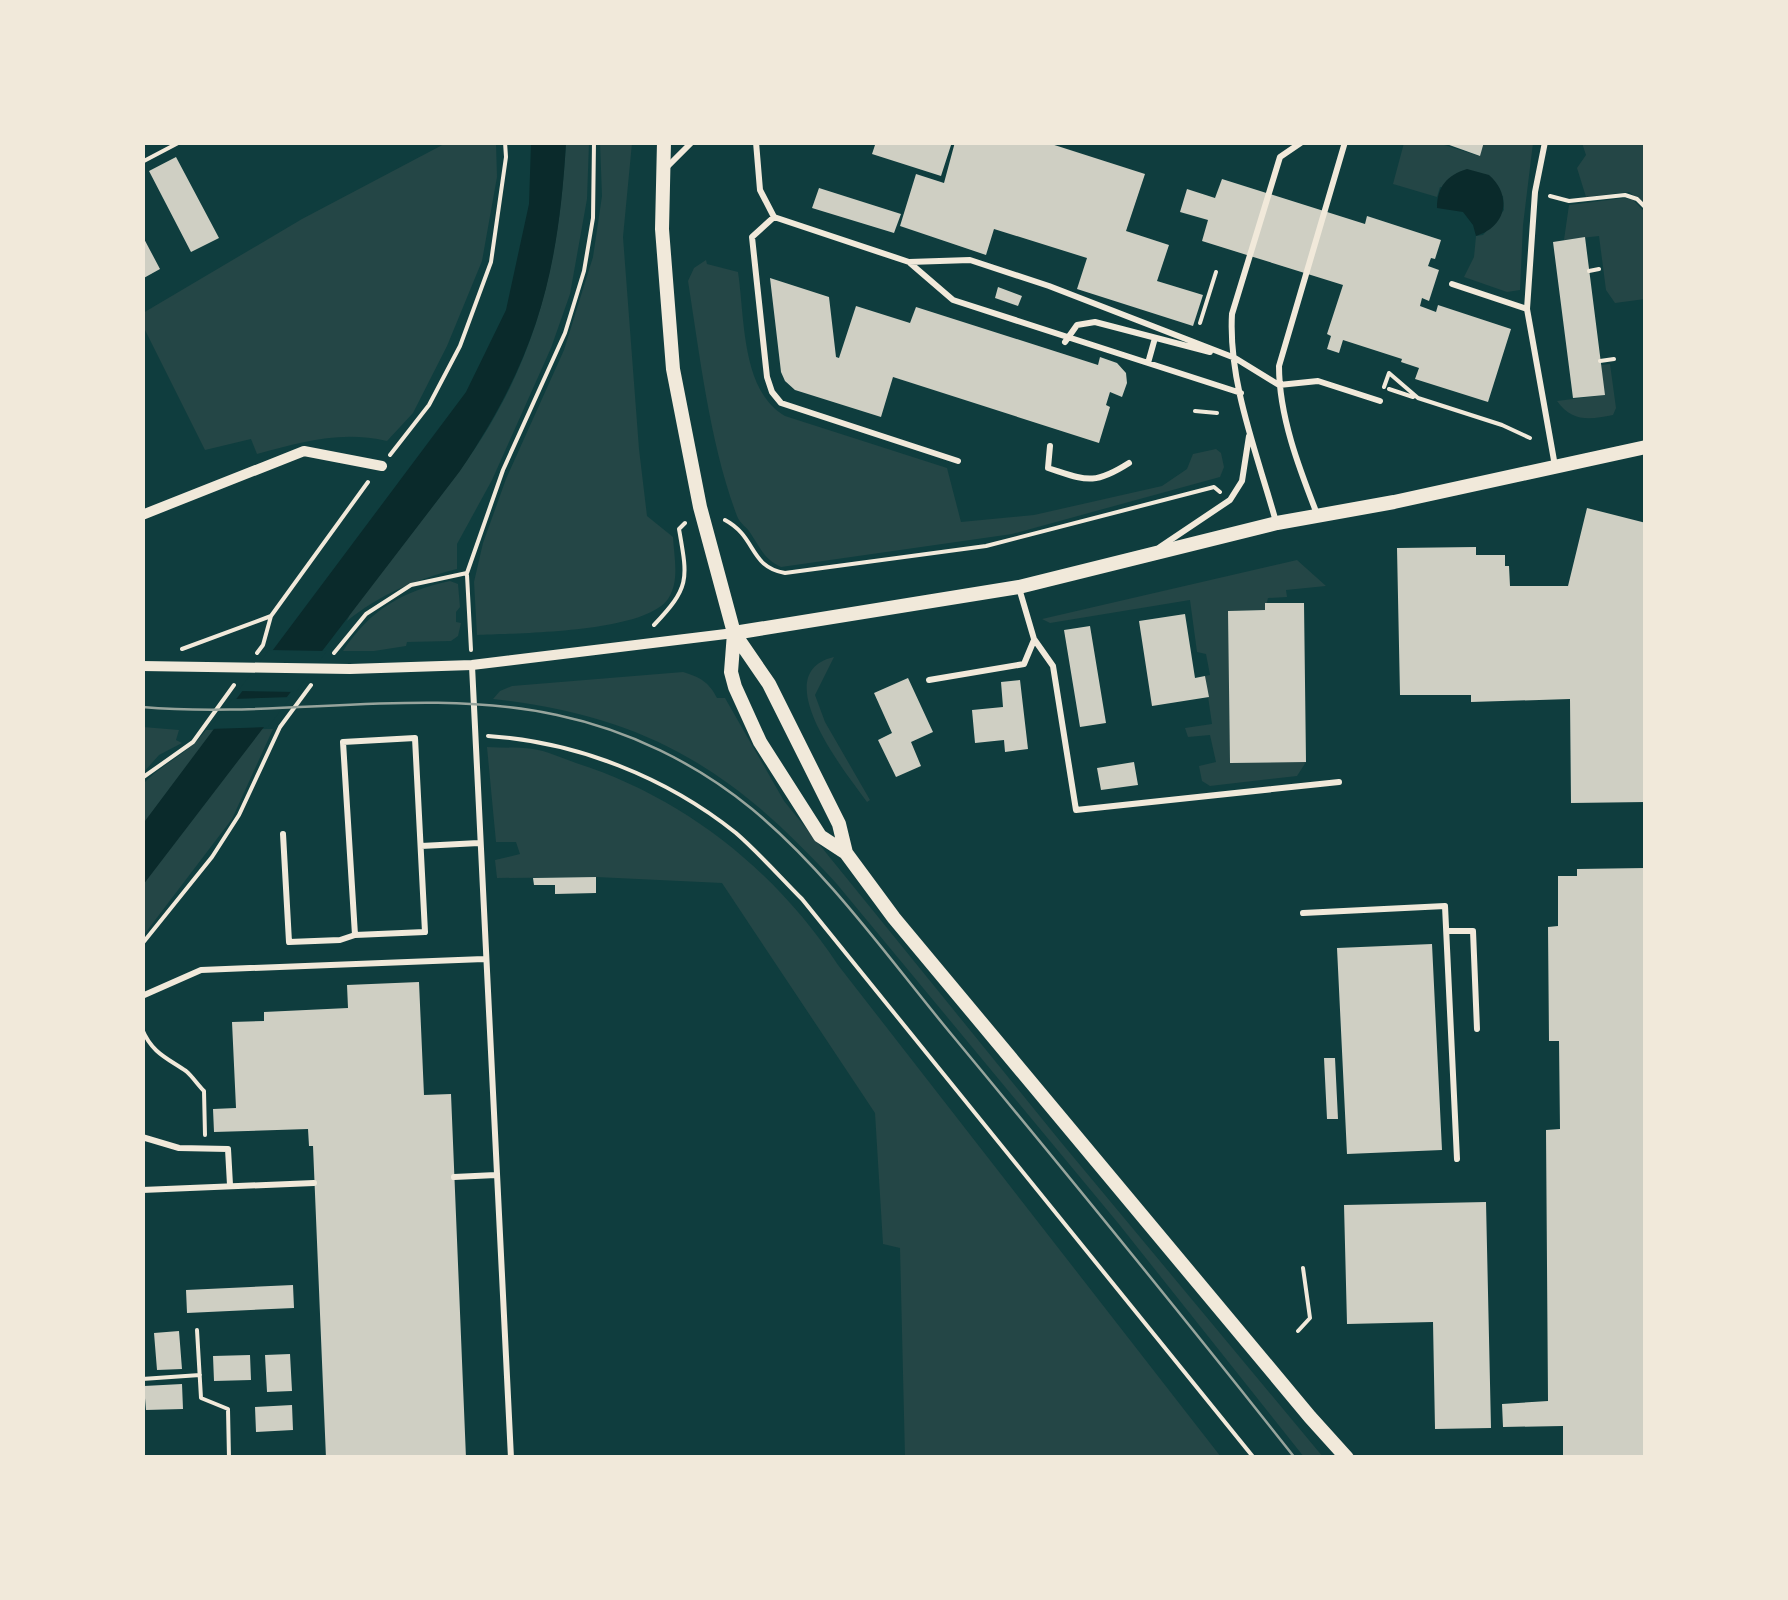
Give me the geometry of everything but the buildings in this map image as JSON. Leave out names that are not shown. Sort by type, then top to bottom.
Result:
[{"type":"street","points":[[664,142],[665,283],[673,369],[700,508],[734,633],[769,684],[839,824],[846,853]]},
{"type":"street","points":[[142,666],[350,669],[472,665],[734,633],[1019,587],[1276,523],[1646,447]]},
{"type":"street","points":[[142,515],[304,450],[382,466]]},
{"type":"street","points":[[734,633],[731,672],[760,742],[820,836],[846,853],[928,960],[1310,1418],[1348,1456]]},
{"type":"lane","points":[[662,172],[692,142]]},
{"type":"lane","points":[[756,142],[760,190],[774,217],[909,262],[970,260],[1236,358],[1279,386],[1318,382],[1380,401]]},
{"type":"lane","points":[[1276,523],[1241,393],[1232,314],[1280,157],[1302,142]]},
{"type":"lane","points":[[1318,516],[1299,467],[1279,386],[1282,349],[1346,142]]},
{"type":"lane","points":[[1544,142],[1535,192],[1527,308],[1556,467]]},
{"type":"lane","points":[[774,217],[752,237],[772,392],[781,403],[958,460]]},
{"type":"lane","points":[[909,262],[953,300],[1241,393]]},
{"type":"lane","points":[[1452,284],[1527,308]]},
{"type":"lane","points":[[1066,339],[1077,325],[1095,322],[1236,358]]},
{"type":"lane","points":[[1148,362],[1155,338]]},
{"type":"lane","points":[[1149,554],[1230,500],[1242,481],[1250,430]]},
{"type":"lane","points":[[1050,446],[1048,468],[1089,481],[1104,478],[1129,463]]},
{"type":"lane","points":[[1019,587],[1034,639],[1053,666],[1076,810],[1339,782]]},
{"type":"lane","points":[[929,680],[1024,664],[1034,639]]},
{"type":"lane","points":[[472,665],[511,1458]]},
{"type":"lane","points":[[282,834],[290,942],[340,940],[356,934],[425,932],[416,738],[343,742],[356,934]]},
{"type":"lane","points":[[421,846],[479,843]]},
{"type":"lane","points":[[1303,912],[1445,906],[1457,1159]]},
{"type":"lane","points":[[1447,931],[1473,930],[1477,1030]]},
{"type":"lane","points":[[142,996],[201,970],[484,960]]},
{"type":"lane","points":[[142,1137],[179,1148],[228,1149],[230,1185]]},
{"type":"lane","points":[[454,1177],[496,1176]]},
{"type":"lane","points":[[142,1190],[314,1183]]},
{"type":"path","points":[[142,162],[180,142]]},
{"type":"path","points":[[253,659],[263,645],[271,616],[349,505],[429,405],[460,346],[490,262],[506,157],[504,142]]},
{"type":"path","points":[[472,665],[466,573],[502,470],[565,333],[584,271],[593,218],[594,142]]},
{"type":"path","points":[[1535,192],[1569,201],[1631,196],[1646,208]]},
{"type":"path","points":[[1589,271],[1599,270]]},
{"type":"path","points":[[1200,323],[1216,272]]},
{"type":"path","points":[[1600,361],[1614,359]]},
{"type":"path","points":[[1380,401],[1389,373],[1418,398]]},
{"type":"path","points":[[1392,390],[1502,425],[1530,438]]},
{"type":"path","points":[[1195,411],[1217,413]]},
{"type":"path","points":[[663,615],[681,594],[685,559],[679,529],[700,508],[740,528],[763,565],[786,574],[986,546],[1214,487]]},
{"type":"path","points":[[334,653],[366,614],[411,585],[466,573]]},
{"type":"path","points":[[180,652],[271,616]]},
{"type":"path","points":[[142,778],[193,742],[243,672]]},
{"type":"path","points":[[142,944],[212,856],[239,815],[280,727],[312,683]]},
{"type":"path","points":[[474,735],[524,738],[576,749],[670,789],[736,834],[802,899],[1254,1458]]},
{"type":"path","points":[[142,1029],[148,1043],[166,1061],[187,1072],[204,1091],[205,1150]]},
{"type":"path","points":[[1298,1331],[1310,1318],[1303,1268]]},
{"type":"path","points":[[197,1330],[201,1398],[228,1409],[229,1458]]},
{"type":"path","points":[[142,1379],[200,1375]]},
{"type":"shaded area","points":[[448,142],[496,143],[497,177],[482,261],[447,346],[413,413],[387,441],[337,437],[257,454],[251,439],[205,450],[143,326],[143,313],[302,219]]},
{"type":"shaded area","points":[[531,143],[566,143],[562,191],[549,276],[525,353],[508,391],[460,471],[143,885],[142,825],[466,392],[506,310],[529,204]]},
{"type":"shaded area","points":[[566,143],[589,143],[587,199],[570,294],[551,348],[492,480],[457,544],[457,569],[399,589],[347,621],[477,446],[520,365],[547,282]]},
{"type":"shaded area","points":[[600,143],[632,143],[623,237],[639,449],[647,516],[673,537],[674,585],[668,599],[634,619],[579,629],[477,635],[474,582],[483,543],[506,479],[564,350],[593,257],[602,196]]},
{"type":"shaded area","points":[[1404,143],[1438,143],[1479,156],[1484,143],[1533,143],[1520,290],[1507,292],[1464,277],[1474,257],[1476,236],[1483,235],[1504,210],[1503,196],[1440,187],[1437,197],[1393,184]]},
{"type":"shaded area","points":[[1582,143],[1645,143],[1645,204],[1629,192],[1586,197],[1577,168],[1586,155]]},
{"type":"shaded area","points":[[1467,169],[1489,175],[1497,183],[1503,201],[1503,210],[1494,226],[1476,236],[1463,212],[1437,208],[1444,183]]},
{"type":"shaded area","points":[[1633,200],[1645,212],[1645,299],[1615,303],[1606,290],[1599,236],[1564,240],[1569,205]]},
{"type":"shaded area","points":[[706,260],[707,264],[738,272],[748,352],[760,389],[771,405],[785,416],[947,468],[961,522],[1034,515],[1162,486],[1187,469],[1193,454],[1216,449],[1224,467],[1220,477],[1012,534],[781,567],[767,557],[738,519],[720,460],[688,281],[694,268]]},
{"type":"shaded area","points":[[1610,364],[1616,408],[1613,415],[1582,418],[1569,413],[1557,401],[1604,395],[1601,365]]},
{"type":"shaded area","points":[[1297,560],[1326,586],[1286,590],[1287,597],[1268,598],[1265,610],[1229,611],[1230,762],[1306,762],[1297,776],[1210,786],[1202,781],[1199,766],[1216,762],[1210,735],[1188,737],[1185,728],[1212,724],[1205,676],[1210,675],[1206,654],[1197,652],[1190,600],[1050,623],[1042,619]]},
{"type":"shaded area","points":[[450,581],[458,584],[460,607],[456,622],[461,623],[458,636],[451,641],[407,642],[406,646],[374,651],[343,651],[364,624],[389,604],[417,590]]},
{"type":"shaded area","points":[[834,657],[815,695],[825,722],[870,800],[867,802],[829,748],[809,702],[807,682],[815,667]]},
{"type":"shaded area","points":[[683,672],[703,681],[717,698],[725,698],[784,801],[1323,1457],[1304,1457],[1118,1223],[836,883],[761,809],[684,755],[642,735],[548,707],[493,699],[512,686]]},
{"type":"shaded area","points":[[143,727],[179,730],[176,740],[182,743],[159,755],[143,773]]},
{"type":"shaded area","points":[[273,729],[232,819],[143,936],[142,885],[249,743],[203,746],[143,825],[142,785],[192,746],[206,730]]},
{"type":"shaded area","points":[[487,747],[538,750],[654,796],[724,842],[786,898],[1221,1457],[905,1457],[900,1248],[883,1244],[875,1113],[722,883],[596,877],[497,878],[495,860],[520,854],[516,842],[496,842]]},
{"type":"pier","points":[[269,650],[327,651],[296,692],[238,691]]},
{"type":"pier","points":[[291,697],[268,727],[209,729],[232,699]]},
{"type":"tram line","points":[[142,707],[194,710],[402,703],[506,707],[557,715],[610,730],[660,750],[708,777],[780,834],[833,889],[1295,1458]]}]
